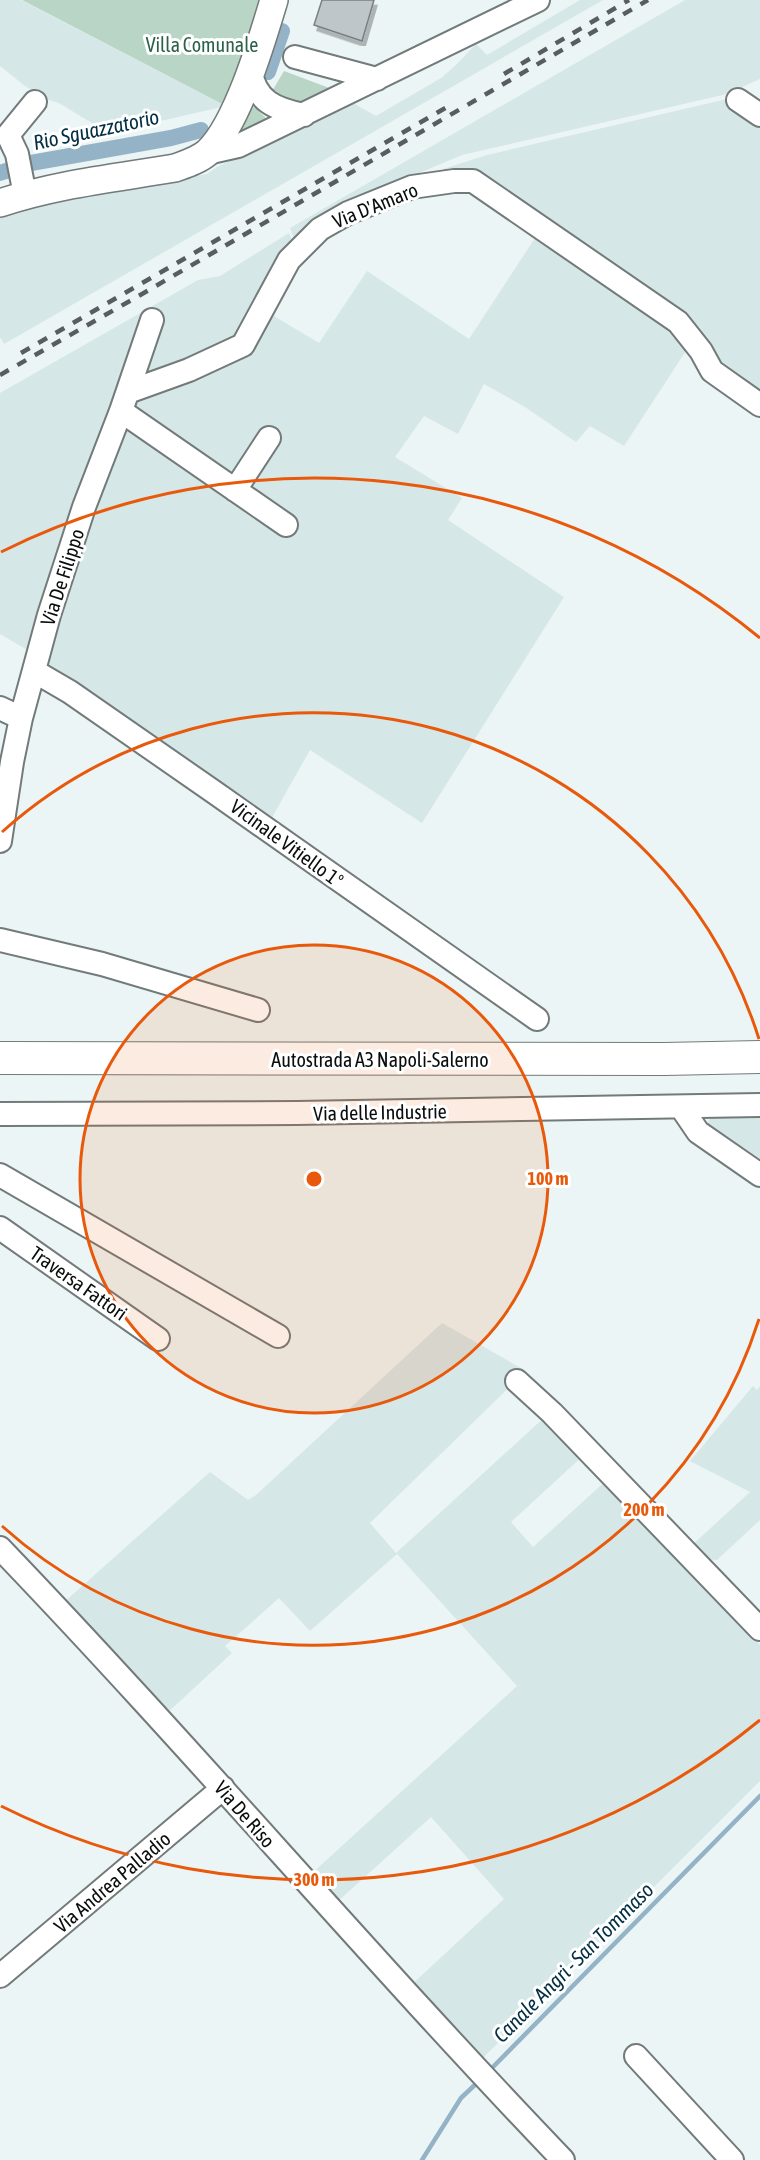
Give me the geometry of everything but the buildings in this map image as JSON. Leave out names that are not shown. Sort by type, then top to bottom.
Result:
[{"type":"highway","name":"Autostrada A3 Napoli-Salerno","points":[[11,1068],[760,1056]]},
{"type":"highway","name":"Autostrada A3 Napoli-Salerno","points":[[11,1068],[760,1076]]},
{"type":"main road","points":[[16,192],[175,168],[207,153],[218,140],[236,109],[274,0]]},
{"type":"street","points":[[207,153],[238,147],[538,0]]},
{"type":"street","points":[[295,57],[377,79]]},
{"type":"street","points":[[250,70],[258,92],[266,100],[275,107],[304,115]]},
{"type":"street","points":[[738,100],[760,116]]},
{"type":"street","points":[[16,192],[17,153],[8,135],[36,102]]},
{"type":"street","name":"Via D'Amaro","points":[[125,401],[243,345],[289,260],[320,229],[348,213],[412,187],[454,181],[473,181],[678,322],[701,351],[712,371],[760,405]]},
{"type":"street","name":"Via De Filippo","points":[[0,841],[3,800],[21,718],[49,615],[84,507],[125,401],[152,320]]},
{"type":"street","points":[[125,401],[235,490],[286,525]]},
{"type":"street","points":[[235,490],[269,438]]},
{"type":"street","name":"Vicinale Vitiello 1°","points":[[34,671],[70,692],[537,1019]]},
{"type":"street","points":[[0,708],[21,718]]},
{"type":"street","points":[[0,940],[102,964],[258,1010]]},
{"type":"street","name":"Via delle Industrie","points":[[0,1114],[297,1113],[760,1105]]},
{"type":"street","points":[[681,1107],[698,1132],[760,1175]]},
{"type":"street","points":[[0,1175],[278,1336]]},
{"type":"street","name":"Traversa Fattori","points":[[0,1228],[158,1339]]},
{"type":"street","points":[[517,1381],[552,1413],[760,1629]]},
{"type":"street","name":"Via De Riso","points":[[0,1548],[223,1788],[483,2076],[563,2160]]},
{"type":"street","name":"Via Andrea Palladio","points":[[0,1976],[223,1788]]},
{"type":"street","points":[[636,2056],[732,2160]]},
{"type":"shaded area","points":[[0,0],[21,0],[226,106],[108,133],[59,103],[46,99],[25,86],[0,66]]},
{"type":"shaded area","points":[[580,0],[603,0],[4,344],[0,337],[0,215],[59,200],[207,174],[217,167],[353,103],[376,116],[441,78],[476,44],[487,55]]},
{"type":"shaded area","points":[[685,0],[760,0],[760,79],[727,94],[462,155],[343,205],[295,242],[290,228]]},
{"type":"shaded area","points":[[727,99],[760,124],[760,398],[711,362],[695,337],[624,446],[590,426],[576,442],[525,407],[484,384],[458,434],[424,416],[395,457],[462,498],[448,520],[564,597],[422,823],[310,750],[270,821],[50,675],[29,651],[0,634],[0,393],[198,280],[220,276],[289,233],[300,258],[269,313],[319,343],[367,271],[469,339],[537,235],[443,169],[487,155]]},
{"type":"shaded area","points":[[760,1116],[760,1169],[701,1130],[711,1118]]},
{"type":"shaded area","points":[[442,1323],[526,1371],[370,1523],[396,1553],[547,1415],[585,1454],[511,1522],[533,1547],[609,1478],[760,1645],[760,1781],[477,2064],[408,1988],[504,1899],[431,1817],[335,1904],[309,1876],[517,1686],[397,1554],[310,1631],[279,1598],[225,1646],[232,1653],[165,1715],[62,1604],[210,1472],[248,1500],[256,1495]]},
{"type":"shaded area","points":[[753,1386],[757,1390],[760,1386],[760,1520],[717,1560],[703,1559],[691,1546],[750,1492],[690,1461]]},
{"type":"green space","name":"Villa Comunale","points":[[22,0],[266,0],[226,106]]},
{"type":"green space","points":[[284,71],[332,89],[302,102],[282,98],[271,93]]},
{"type":"green space","points":[[249,102],[270,122],[238,134]]},
{"type":"waterway","name":"Rio Sguazzatorio","points":[[268,72],[282,31]]},
{"type":"waterway","name":"Rio Sguazzatorio","points":[[0,173],[31,163],[171,138],[201,130]]},
{"type":"waterway","name":"Canale Angri - San Tommaso","points":[[488,2072],[760,1796]]},
{"type":"waterway","name":"Canale Angri - San Tommaso","points":[[422,2160],[461,2098],[480,2080]]},
{"type":"railway","points":[[504,74],[629,0]]},
{"type":"railway","points":[[0,375],[648,0]]},
{"type":"railway","points":[[21,353],[447,107]]}]
